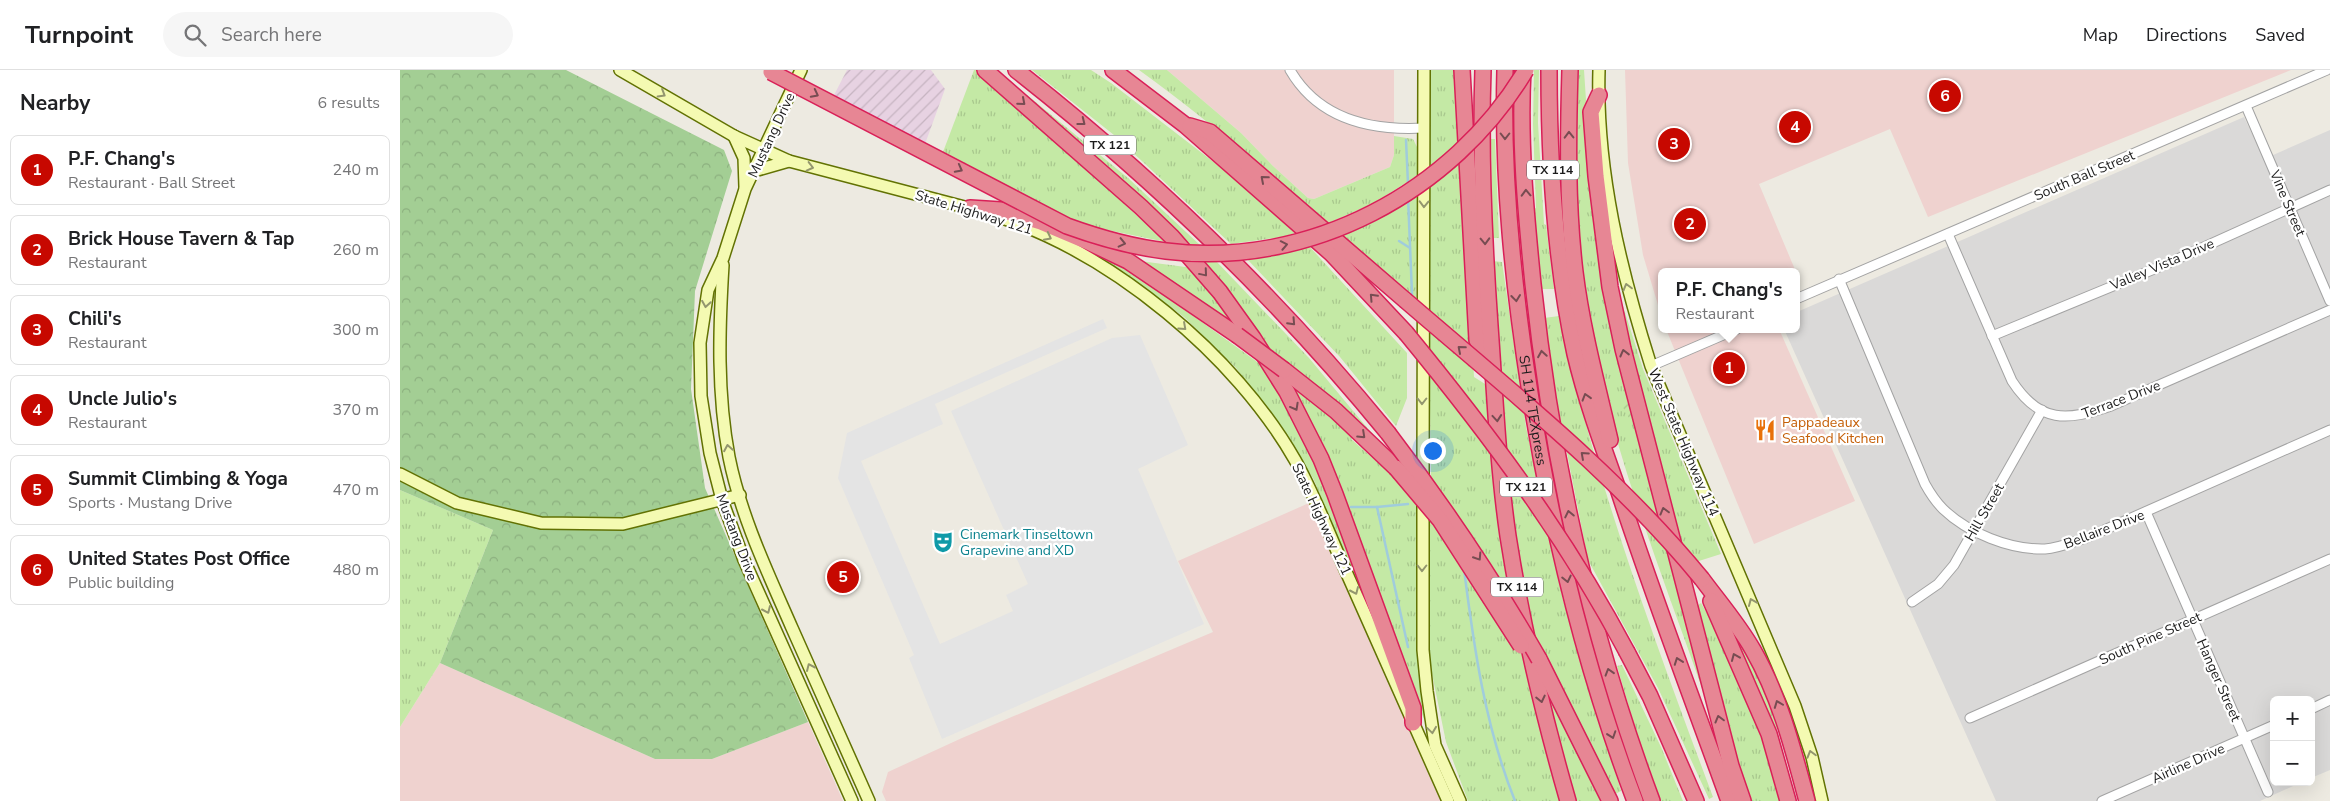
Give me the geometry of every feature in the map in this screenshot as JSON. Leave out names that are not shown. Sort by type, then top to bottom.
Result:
[{"type":"highway","points":[[985,70],[1166,231],[1220,292],[1253,338],[1302,419],[1336,494],[1413,708],[1413,723]]},
{"type":"highway","name":"TX 121","points":[[1016,70],[1092,130],[1198,226],[1308,338],[1388,433],[1478,556],[1539,659],[1609,799]]},
{"type":"highway","name":"TX 121","points":[[1113,70],[1185,125],[1332,254],[1406,333],[1462,401],[1517,474],[1564,543],[1627,652],[1650,696],[1696,801]]},
{"type":"highway","points":[[1462,70],[1477,340],[1493,369]]},
{"type":"highway","name":"TX 114","points":[[1483,70],[1484,207],[1493,369],[1504,499],[1519,598],[1542,705],[1568,801]]},
{"type":"highway","name":"SH 114 TEXpress","points":[[1505,70],[1504,149],[1512,262],[1537,436],[1572,601],[1607,722],[1634,801]]},
{"type":"highway","points":[[769,71],[1067,226],[1131,246],[1201,253],[1263,250],[1292,244],[1338,229],[1382,209],[1415,188],[1451,160],[1486,126],[1525,70]]},
{"type":"highway","name":"SH 114 TEXpress","points":[[1525,70],[1524,149],[1531,262],[1538,328],[1557,457],[1589,605],[1622,716],[1652,801]]},
{"type":"highway","name":"TX 114","points":[[1549,70],[1552,157],[1561,270],[1577,362],[1585,394],[1729,801]]},
{"type":"highway","points":[[1570,70],[1570,195],[1575,271],[1584,328],[1610,442],[1608,460]]},
{"type":"highway","points":[[1599,95],[1591,112],[1596,176],[1610,287],[1623,349],[1653,467],[1731,766],[1743,801]]},
{"type":"highway","points":[[1185,125],[1210,132],[1614,482],[1655,524],[1702,579],[1739,628],[1769,681],[1792,746],[1807,801]]},
{"type":"highway","points":[[970,208],[1001,210],[1040,222],[1086,240],[1128,261],[1237,335],[1336,411],[1396,468],[1440,520],[1520,644],[1539,659]]},
{"type":"highway","points":[[1702,579],[1769,734],[1788,801]]},
{"type":"main road","name":"State Highway 121","points":[[620,70],[734,136],[789,161],[970,208],[1015,222],[1038,232],[1111,273],[1172,317],[1209,351],[1255,401],[1286,445],[1306,479],[1448,801]]},
{"type":"main road","name":"Mustang Drive","points":[[801,70],[746,189],[723,258],[708,290],[700,342],[702,404],[710,454],[722,500],[744,560],[852,801]]},
{"type":"main road","points":[[1424,70],[1422,299],[1423,650],[1434,745],[1460,801]]},
{"type":"main road","name":"West State Highway 114","points":[[1599,70],[1599,95],[1606,180],[1626,285],[1651,366],[1795,706],[1812,757],[1822,801]]},
{"type":"main road","points":[[734,136],[744,158],[746,189]]},
{"type":"main road","points":[[754,172],[789,161]]},
{"type":"main road","name":"Mustang Drive","points":[[723,258],[718,345],[720,384],[730,458],[760,556],[869,801]]},
{"type":"main road","points":[[400,474],[457,503],[541,523],[623,524],[740,495]]},
{"type":"main road","points":[[815,718],[829,712]]},
{"type":"street","points":[[1290,70],[1297,82],[1318,103],[1352,122],[1382,128],[1424,128]]},
{"type":"street","name":"South Ball Street","points":[[1800,297],[2327,70]]},
{"type":"street","name":"Vine Street","points":[[2246,106],[2330,301]]},
{"type":"street","name":"Valley Vista Drive","points":[[1992,336],[2164,265],[2330,190]]},
{"type":"street","name":"Terrace Drive","points":[[1948,234],[2012,381],[2020,394],[2042,410],[2059,417],[2072,417],[2111,406],[2330,310]]},
{"type":"street","name":"Bellaire Drive","points":[[1839,279],[1925,484],[1942,508],[1974,530],[1992,538],[2019,546],[2047,549],[2086,538],[2330,430]]},
{"type":"street","points":[[1651,366],[1727,333]]},
{"type":"street","name":"Hill Street","points":[[1912,602],[1931,590],[1945,577],[2042,410]]},
{"type":"street","name":"Hanger Street","points":[[2146,512],[2268,792]]},
{"type":"street","name":"South Pine Street","points":[[1970,718],[2330,559]]},
{"type":"street","points":[[2315,707],[2330,700]]},
{"type":"street","name":"Airline Drive","points":[[2102,801],[2270,727]]},
{"type":"shaded area","points":[[847,70],[931,70],[945,89],[925,144],[833,97]]},
{"type":"shaded area","points":[[1167,70],[1394,70],[1394,155],[1390,167],[1314,199],[1308,198],[1241,133]]},
{"type":"shaded area","points":[[1625,70],[2291,70],[1928,217],[1890,129],[1759,184],[1794,268],[1658,268],[1658,305],[1643,255],[1628,163]]},
{"type":"shaded area","points":[[2244,117],[2264,159],[2330,130],[2330,770],[2315,776],[2315,696],[2270,696],[2270,786],[2293,786],[2260,801],[1996,801],[1786,333],[1800,333],[1800,311]]},
{"type":"shaded area","points":[[1103,319],[1107,328],[935,404],[943,424],[861,461],[940,644],[1013,611],[1006,595],[1028,584],[951,411],[1112,338],[1140,335],[1188,445],[1138,469],[1204,624],[942,739],[909,658],[914,655],[838,478],[847,433]]},
{"type":"shaded area","points":[[1668,333],[1781,333],[1855,501],[1754,544]]},
{"type":"shaded area","points":[[1309,503],[1442,801],[886,801],[882,792],[888,772],[962,738],[1213,632],[1178,561]]},
{"type":"shaded area","points":[[440,663],[655,759],[712,759],[808,722],[843,801],[400,801],[400,727]]},
{"type":"green space","points":[[400,70],[566,70],[724,150],[732,171],[695,291],[691,389],[705,488],[808,722],[712,759],[655,759],[440,663],[493,530],[400,490]]},
{"type":"green space","points":[[974,70],[978,70],[1166,242],[1088,226],[1045,208],[943,152]]},
{"type":"green space","points":[[1032,70],[1091,70],[1111,83],[1224,170],[1295,233],[1282,237],[1231,244],[1114,135]]},
{"type":"green space","points":[[1139,70],[1167,70],[1241,133],[1308,198],[1314,199],[1390,167],[1394,155],[1394,136],[1413,139],[1417,147],[1417,176],[1372,204],[1326,224],[1234,144]]},
{"type":"green space","points":[[1429,70],[1457,70],[1474,377],[1504,396],[1493,261],[1502,262],[1526,427],[1563,600],[1621,791],[1602,801],[1468,801],[1446,742],[1430,664],[1427,612],[1431,470],[1428,289]]},
{"type":"green space","points":[[1534,70],[1539,70],[1538,123],[1544,224],[1546,225],[1554,289],[1541,289],[1534,209],[1536,208],[1533,124]]},
{"type":"green space","points":[[1579,70],[1584,70],[1592,190],[1706,690],[1703,691],[1627,473],[1597,362],[1586,305],[1576,226],[1575,159]]},
{"type":"green space","points":[[1027,95],[1128,178],[1200,245],[1185,245],[1025,98]]},
{"type":"green space","points":[[1491,139],[1495,139],[1499,238],[1493,238]]},
{"type":"green space","points":[[1418,196],[1416,300],[1341,235],[1371,223]]},
{"type":"green space","points":[[1308,245],[1407,353],[1407,398],[1396,426],[1340,357],[1247,259]]},
{"type":"green space","points":[[1080,246],[1124,266],[1267,369],[1321,474],[1356,569],[1352,571],[1313,478],[1281,429],[1236,368],[1184,317],[1120,270]]},
{"type":"green space","points":[[1200,260],[1216,261],[1309,358],[1374,436],[1371,438],[1268,350]]},
{"type":"green space","points":[[1140,261],[1193,268],[1245,334]]},
{"type":"green space","points":[[1622,303],[1643,369],[1721,554],[1683,566],[1618,304]]},
{"type":"green space","points":[[1559,316],[1590,439],[1608,499],[1648,619],[1713,797],[1709,799],[1658,688],[1588,560],[1559,412],[1544,318]]},
{"type":"green space","points":[[1295,384],[1354,436],[1351,439],[1393,476],[1417,505],[1418,660],[1428,729],[1291,386]]},
{"type":"green space","points":[[1620,402],[1631,402],[1639,436]]},
{"type":"green space","points":[[400,490],[493,530],[440,663],[400,727]]},
{"type":"green space","points":[[1701,603],[1724,643],[1763,731],[1781,801],[1748,801],[1697,606]]},
{"type":"green space","points":[[1736,631],[1749,654],[1782,727],[1773,730],[1731,634]]},
{"type":"green space","points":[[1622,665],[1661,747],[1683,801],[1661,801],[1636,731],[1617,666]]},
{"type":"waterway","points":[[1406,140],[1408,184]]},
{"type":"waterway","points":[[1408,197],[1412,294]]},
{"type":"waterway","points":[[1399,241],[1410,248]]},
{"type":"waterway","points":[[1351,507],[1408,504]]},
{"type":"waterway","points":[[1377,507],[1408,647]]},
{"type":"waterway","points":[[1464,569],[1472,628],[1488,715],[1515,801]]},
{"type":"place","name":"United States Post Office","points":[[1945,96]]},
{"type":"place","name":"Uncle Julio's","points":[[1795,127]]},
{"type":"place","name":"Chili's","points":[[1674,144]]},
{"type":"place","name":"Brick House Tavern & Tap","points":[[1690,224]]},
{"type":"place","name":"P.F. Chang's","points":[[1729,368]]},
{"type":"place","name":"Pappadeaux Seafood Kitchen","points":[[1765,430]]},
{"type":"place","name":"Cinemark Tinseltown Grapevine and XD","points":[[943,542]]},
{"type":"place","name":"Summit Climbing & Yoga","points":[[843,577]]}]
